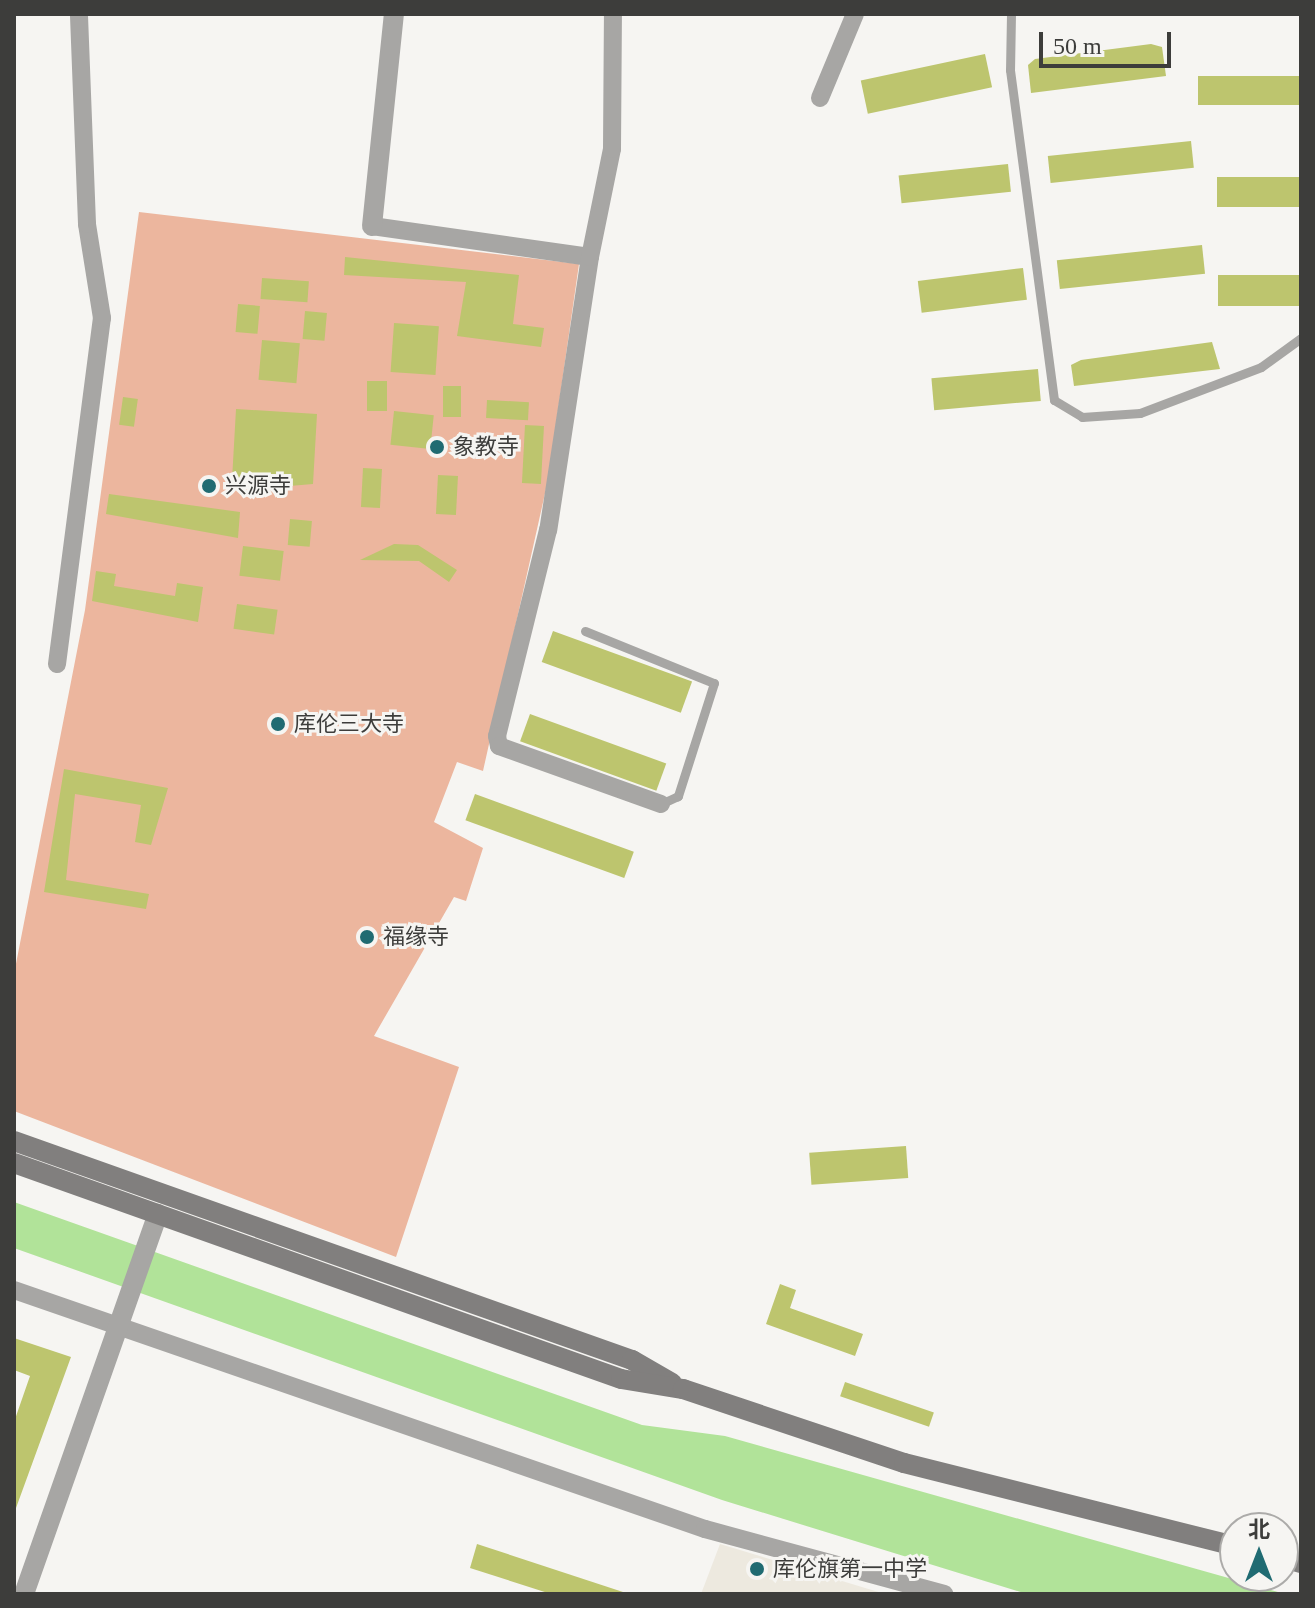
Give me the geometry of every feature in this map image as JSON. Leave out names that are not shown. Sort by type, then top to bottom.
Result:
[{"type":"main road","points":[[14,1141],[632,1360],[683,1389]]},
{"type":"main road","points":[[14,1163],[621,1379],[683,1389],[904,1463],[1219,1542]]},
{"type":"street","points":[[57,664],[102,318],[87,224],[79,14]]},
{"type":"street","points":[[394,14],[372,226],[590,257]]},
{"type":"street","points":[[613,14],[612,149],[590,257],[548,530],[497,736],[499,746],[661,804]]},
{"type":"street","points":[[820,98],[855,14]]},
{"type":"street","points":[[24,1594],[158,1214]]},
{"type":"street","points":[[14,1290],[705,1529],[944,1594]]},
{"type":"lane","points":[[1011,14],[1010,70],[1054,400],[1082,417],[1140,413],[1261,367],[1301,338]]},
{"type":"lane","points":[[585,631],[714,683],[678,796],[661,804]]},
{"type":"shaded area","name":"库伦三大寺","points":[[139,212],[579,264],[548,480],[483,771],[457,762],[434,822],[483,848],[466,901],[454,897],[374,1036],[459,1067],[396,1257],[14,1111],[14,974],[85,610]]},
{"type":"shaded area","points":[[14,1202],[642,1425],[725,1436],[1219,1575],[1219,1592],[1285,1594],[1027,1594],[722,1500],[14,1248]]},
{"type":"shaded area","name":"库伦旗第一中学","points":[[720,1544],[885,1594],[701,1594]]},
{"type":"building","points":[[1151,44],[1162,47],[1166,76],[1031,93],[1028,65],[1035,59]]},
{"type":"building","points":[[985,54],[992,87],[868,114],[861,80]]},
{"type":"building","points":[[1198,76],[1301,76],[1301,105],[1198,105]]},
{"type":"building","points":[[1191,141],[1194,168],[1051,183],[1048,156]]},
{"type":"building","points":[[1008,164],[1011,192],[902,203],[899,175]]},
{"type":"building","points":[[1217,177],[1301,177],[1301,207],[1217,207]]},
{"type":"building","points":[[1202,245],[1205,274],[1060,289],[1057,260]]},
{"type":"building","points":[[345,257],[519,275],[513,324],[544,328],[541,347],[457,336],[466,282],[344,275]]},
{"type":"building","points":[[1023,268],[1027,300],[922,313],[918,281]]},
{"type":"building","points":[[1218,275],[1301,275],[1301,306],[1218,306]]},
{"type":"building","points":[[262,278],[309,281],[307,302],[261,299]]},
{"type":"building","points":[[238,304],[260,306],[257,334],[236,332]]},
{"type":"building","points":[[305,311],[327,313],[324,341],[303,339]]},
{"type":"building","points":[[394,323],[439,326],[435,375],[391,372]]},
{"type":"building","points":[[262,340],[300,343],[296,383],[259,380]]},
{"type":"building","points":[[1212,342],[1220,369],[1074,386],[1071,365],[1081,360]]},
{"type":"building","points":[[1038,369],[1041,401],[934,410],[931,378]]},
{"type":"building","points":[[367,381],[387,381],[387,411],[367,411]]},
{"type":"building","points":[[443,386],[461,386],[461,417],[443,417]]},
{"type":"building","points":[[123,397],[138,399],[134,427],[119,425]]},
{"type":"building","points":[[487,400],[529,402],[528,420],[486,418]]},
{"type":"building","points":[[236,409],[317,414],[313,484],[253,489],[253,481],[232,480]]},
{"type":"building","points":[[394,411],[434,415],[430,449],[390,445]]},
{"type":"building","points":[[525,425],[544,426],[541,484],[522,483]]},
{"type":"building","points":[[363,468],[382,469],[380,508],[361,507]]},
{"type":"building","points":[[438,475],[458,476],[456,515],[436,514]]},
{"type":"building","points":[[109,494],[240,512],[238,538],[106,514]]},
{"type":"building","points":[[290,519],[312,521],[310,547],[288,545]]},
{"type":"building","points":[[394,544],[418,545],[457,570],[449,582],[419,561],[360,560]]},
{"type":"building","points":[[243,546],[284,551],[280,581],[239,576]]},
{"type":"building","points":[[96,571],[116,574],[114,586],[175,596],[177,583],[203,587],[198,622],[92,601]]},
{"type":"building","points":[[237,604],[278,610],[274,634],[234,629]]},
{"type":"building","points":[[553,631],[692,682],[681,713],[542,662]]},
{"type":"building","points":[[530,714],[666,764],[656,791],[520,741]]},
{"type":"building","points":[[64,769],[168,788],[151,845],[135,842],[141,805],[75,794],[66,880],[149,894],[146,909],[44,892]]},
{"type":"building","points":[[475,794],[634,852],[624,878],[465,820]]},
{"type":"building","points":[[906,1146],[908,1178],[811,1185],[809,1153]]},
{"type":"building","points":[[780,1284],[796,1290],[790,1308],[863,1334],[855,1356],[766,1324]]},
{"type":"building","points":[[14,1338],[71,1357],[16,1508],[14,1422],[30,1376],[14,1370]]},
{"type":"building","points":[[845,1382],[934,1413],[929,1427],[840,1396]]},
{"type":"building","points":[[477,1544],[623,1592],[551,1594],[470,1568]]},
{"type":"place","name":"象教寺","points":[[437,447]]},
{"type":"place","name":"兴源寺","points":[[209,486]]},
{"type":"place","name":"库伦三大寺","points":[[278,724]]},
{"type":"place","name":"福缘寺","points":[[367,937]]},
{"type":"place","name":"库伦旗第一中学","points":[[757,1569]]}]
